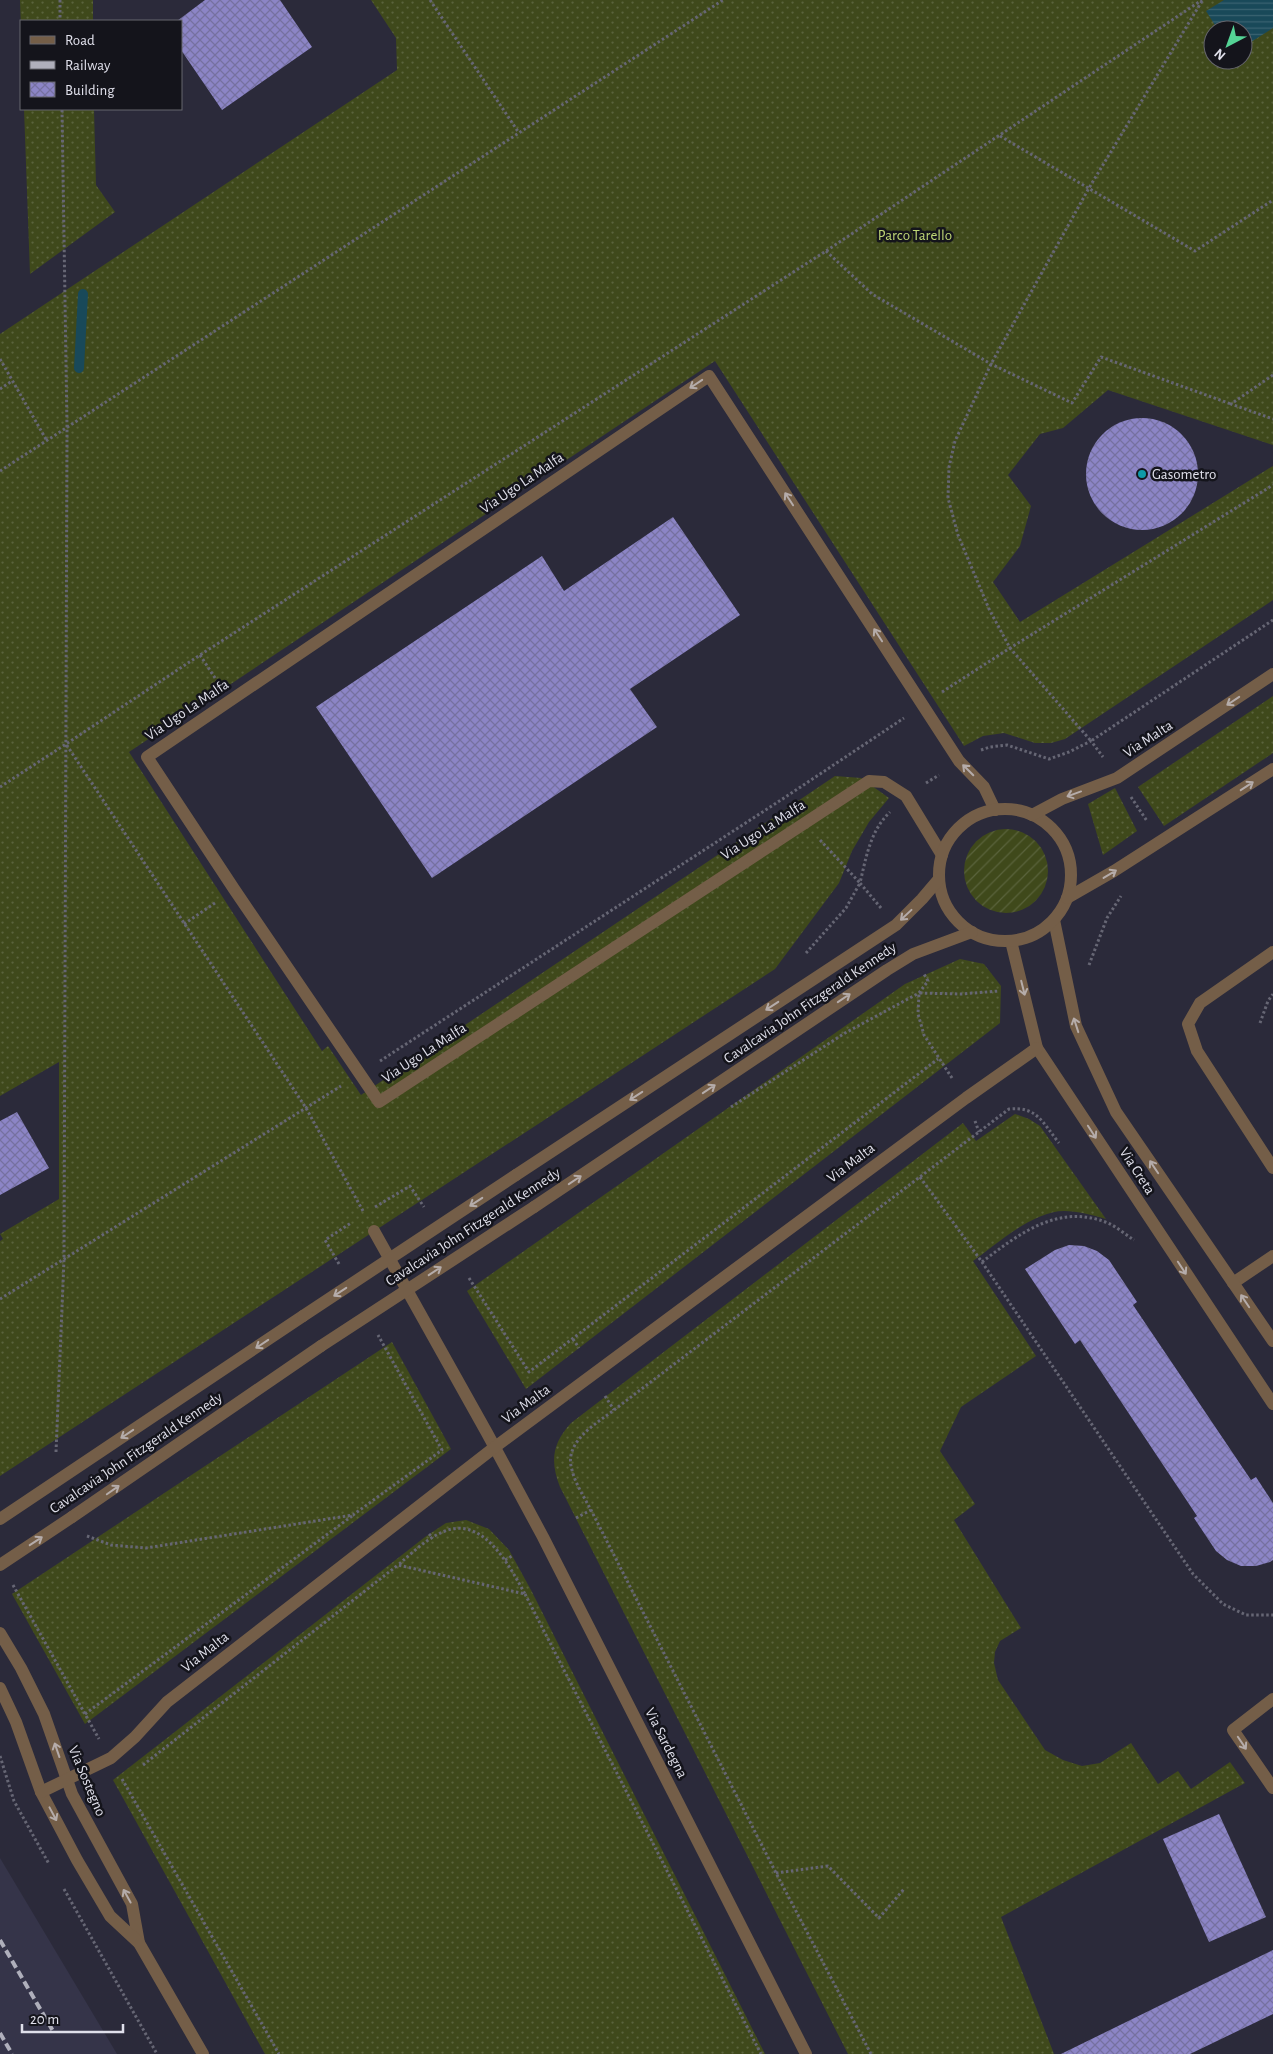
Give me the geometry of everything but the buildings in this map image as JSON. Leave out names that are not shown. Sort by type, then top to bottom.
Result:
[{"type":"street","name":"Via Ugo La Malfa","points":[[942,855],[906,796],[884,782],[869,781],[379,1102],[234,890],[147,757],[709,376],[959,761],[984,787],[995,810]]},
{"type":"street","name":"Via Malta","points":[[1032,815],[1062,799],[1117,778],[1273,674]]},
{"type":"street","points":[[1067,898],[1161,841],[1273,769]]},
{"type":"street","points":[[995,810],[1014,810],[1032,815],[1049,825],[1061,841],[1069,859],[1071,879],[1067,898],[1054,920],[1034,935],[1011,941],[997,941],[984,938],[972,932],[955,918],[943,900],[939,879],[942,855],[953,834],[972,818],[995,810]]},
{"type":"street","name":"Cavalcavia John Fitzgerald Kennedy","points":[[0,1519],[896,924],[922,899],[939,879]]},
{"type":"street","name":"Via Creta","points":[[1054,920],[1076,1026],[1116,1112],[1273,1341]]},
{"type":"street","name":"Cavalcavia John Fitzgerald Kennedy","points":[[0,1565],[321,1346],[534,1207],[887,970],[913,954],[972,932]]},
{"type":"street","name":"Via Creta","points":[[1011,941],[1037,1048],[1273,1404]]},
{"type":"street","points":[[1273,952],[1200,1002],[1188,1024],[1196,1051],[1273,1168]]},
{"type":"street","name":"Via Malta","points":[[41,1792],[111,1758],[167,1702],[495,1447],[966,1098],[1037,1048]]},
{"type":"street","name":"Via Sardegna","points":[[374,1231],[495,1447],[806,2054]]},
{"type":"street","points":[[1233,1283],[1273,1256]]},
{"type":"street","name":"Via Sostegno","points":[[0,1633],[21,1668],[44,1714],[67,1781],[84,1818],[132,1904],[139,1943]]},
{"type":"street","name":"Via Sostegno","points":[[0,1688],[16,1722],[41,1792],[76,1860],[110,1916],[139,1943],[203,2054]]},
{"type":"street","points":[[1273,1699],[1233,1730],[1273,1788]]},
{"type":"path","points":[[60,0],[60,20]]},
{"type":"path","points":[[430,0],[519,133]]},
{"type":"path","points":[[0,471],[723,0]]},
{"type":"path","points":[[0,787],[200,655],[826,251],[1202,0]]},
{"type":"path","points":[[1161,841],[1091,741],[1010,648],[989,609],[958,535],[948,498],[949,468],[955,441],[991,364],[1089,188],[1202,0]]},
{"type":"path","points":[[56,1456],[64,1260],[67,427],[62,110]]},
{"type":"path","points":[[1000,136],[1195,251],[1273,200]]},
{"type":"path","points":[[826,251],[872,294],[991,364],[1072,403],[1101,357],[1273,419]]},
{"type":"path","points":[[0,359],[46,440]]},
{"type":"path","points":[[1231,404],[1273,374]]},
{"type":"path","points":[[0,389],[12,381]]},
{"type":"path","points":[[0,1299],[306,1108],[784,798],[1010,648],[1273,486]]},
{"type":"path","points":[[801,960],[846,908],[860,883],[870,843],[884,818],[906,796],[959,761],[990,746],[1007,746],[1049,759],[1069,752],[1091,741],[1273,620]]},
{"type":"path","points":[[200,655],[230,700]]},
{"type":"path","points":[[66,744],[306,1108],[374,1231]]},
{"type":"path","points":[[860,883],[874,900]]},
{"type":"path","points":[[1088,967],[1107,918],[1126,889]]},
{"type":"path","points":[[184,924],[234,890]]},
{"type":"path","points":[[845,1033],[920,993],[961,994],[1005,990]]},
{"type":"path","points":[[529,1372],[938,1059],[924,1036],[918,1014],[920,993]]},
{"type":"path","points":[[1260,1023],[1268,1001],[1273,994]]},
{"type":"path","points":[[871,2054],[590,1510],[572,1470],[570,1458],[574,1445],[583,1434],[1009,1109],[1022,1108],[1036,1114],[1059,1143]]},
{"type":"path","points":[[920,1178],[982,1262],[1193,1574],[1223,1604],[1246,1614],[1273,1615]]},
{"type":"path","points":[[982,1262],[1039,1223],[1076,1215],[1108,1224],[1139,1243]]},
{"type":"path","points":[[573,1339],[579,1348]]},
{"type":"path","points":[[605,1396],[614,1410]]},
{"type":"path","points":[[85,1714],[442,1450]]},
{"type":"path","points":[[395,1484],[398,1489]]},
{"type":"path","points":[[576,1518],[590,1510]]},
{"type":"path","points":[[84,1535],[111,1545],[146,1548],[353,1515]]},
{"type":"path","points":[[139,1768],[433,1538],[446,1531],[464,1529],[484,1538],[505,1560],[525,1594],[761,2054]]},
{"type":"path","points":[[430,1534],[433,1538]]},
{"type":"path","points":[[505,1560],[512,1556]]},
{"type":"path","points":[[398,1564],[525,1594]]},
{"type":"path","points":[[9,1577],[97,1734]]},
{"type":"path","points":[[41,1645],[46,1643]]},
{"type":"path","points":[[119,1774],[279,2054]]},
{"type":"path","points":[[123,1781],[131,1775]]},
{"type":"path","points":[[776,1873],[828,1866],[879,1918],[904,1890]]},
{"type":"shaded area","points":[[1224,0],[1273,0],[1273,28],[1253,41],[1253,20],[1212,20],[1206,11]]},
{"type":"shaded area","points":[[0,1858],[117,2054],[0,2054]]},
{"type":"green space","points":[[20,0],[93,0],[93,20],[21,20]]},
{"type":"green space","name":"Parco Tarello","points":[[371,0],[1273,0],[1273,445],[1108,390],[1063,428],[1040,434],[1008,475],[1031,506],[1020,546],[993,582],[1020,622],[1273,466],[1273,600],[1065,739],[1051,743],[1035,743],[1004,733],[983,736],[964,746],[715,361],[129,752],[322,1051],[328,1046],[361,1095],[835,776],[861,778],[889,798],[869,822],[852,851],[839,883],[775,969],[0,1476],[0,1241],[3,1239],[0,1234],[59,1199],[59,1062],[0,1096],[0,334],[397,70],[396,38]]},
{"type":"green space","points":[[24,110],[94,110],[96,185],[115,212],[30,274]]},
{"type":"green space","points":[[1273,696],[1273,753],[1164,826],[1138,787]]},
{"type":"green space","points":[[1115,788],[1137,831],[1103,855],[1088,804]]},
{"type":"green space","points":[[998,829],[1014,829],[1030,836],[1041,847],[1048,863],[1045,887],[1036,901],[1030,906],[1014,913],[998,913],[982,906],[971,895],[964,879],[964,863],[971,847],[982,836]]},
{"type":"green space","points":[[960,959],[984,964],[1001,986],[1000,1023],[526,1389],[467,1291],[905,984]]},
{"type":"green space","points":[[1015,1114],[1029,1119],[1040,1126],[1106,1219],[1074,1212],[1052,1212],[1028,1222],[973,1261],[1036,1356],[961,1407],[940,1451],[975,1504],[954,1520],[1021,1628],[1000,1641],[995,1652],[994,1663],[998,1680],[1045,1750],[1063,1760],[1082,1766],[1100,1763],[1131,1743],[1158,1784],[1178,1771],[1191,1789],[1230,1762],[1245,1783],[1001,1917],[1054,2054],[848,2054],[560,1487],[555,1469],[555,1453],[560,1438],[571,1423],[963,1123],[976,1141]]},
{"type":"green space","points":[[392,1342],[451,1449],[85,1724],[12,1594]]},
{"type":"green space","points":[[466,1520],[489,1529],[509,1550],[531,1590],[765,2054],[265,2054],[113,1780],[425,1537],[446,1523]]},
{"type":"waterway","points":[[79,368],[83,294]]},
{"type":"railway","points":[[0,1940],[53,2031]]},
{"type":"railway","points":[[0,2033],[12,2054]]},
{"type":"place","name":"Gasometro","points":[[1142,474]]}]
